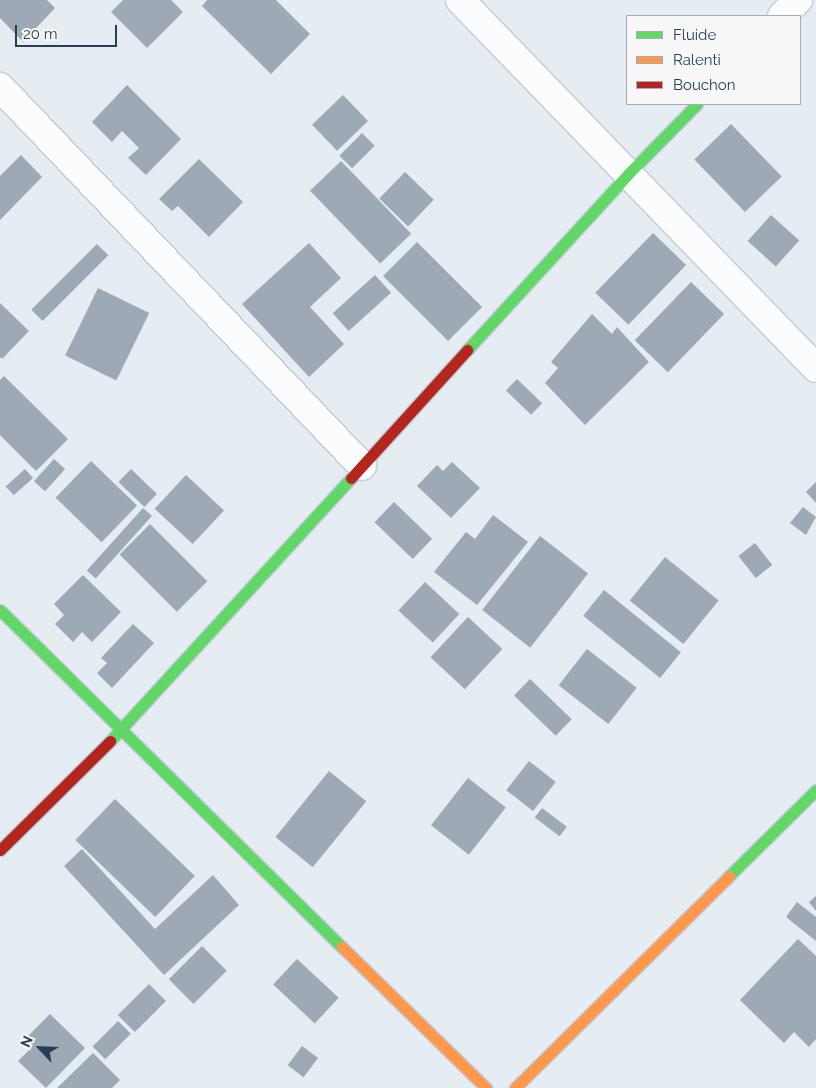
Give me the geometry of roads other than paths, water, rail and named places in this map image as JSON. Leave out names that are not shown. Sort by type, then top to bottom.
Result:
[{"type":"street","points":[[460,0],[816,368]]},
{"type":"street","points":[[783,15],[798,0]]},
{"type":"street","points":[[0,87],[362,466]]},
{"type":"street","points":[[0,850],[121,730],[628,174],[696,105]]},
{"type":"street","points":[[0,610],[486,1088]]},
{"type":"street","points":[[515,1088],[816,790]]}]
